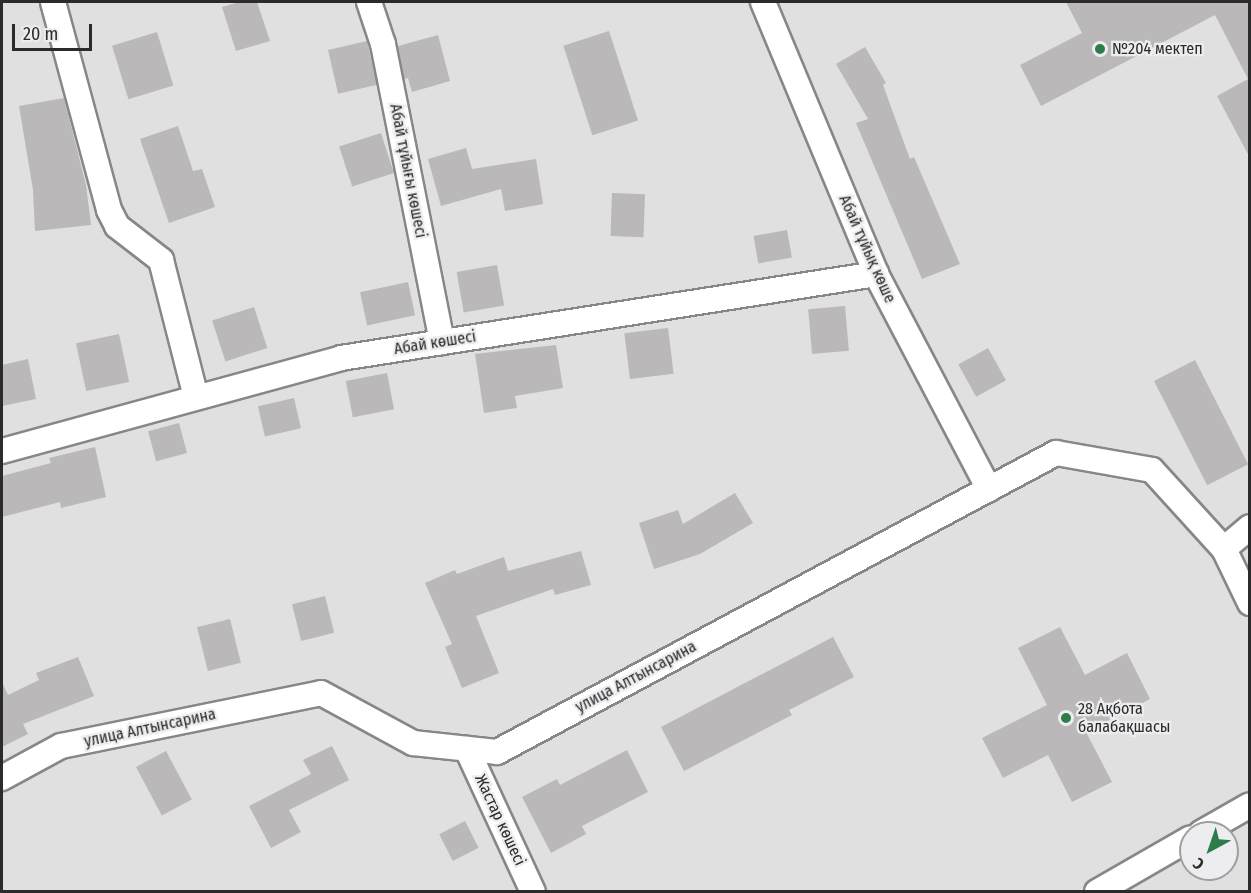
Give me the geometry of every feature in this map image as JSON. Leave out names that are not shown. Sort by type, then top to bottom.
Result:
[{"type":"street","points":[[53,2],[109,210],[117,226],[161,260],[196,397]]},
{"type":"street","name":"Абай тұйығы көшесі","points":[[369,2],[383,44],[442,342]]},
{"type":"street","name":"Абай тұйық көше","points":[[763,2],[876,274],[989,489]]},
{"type":"street","name":"Абай көшесі","points":[[2,451],[341,358],[876,274]]},
{"type":"street","name":"улица Алтынсарина","points":[[2,778],[61,746],[321,693],[413,743],[496,752],[1056,453],[1152,470],[1224,549],[1250,603]]},
{"type":"street","points":[[1224,549],[1250,527]]},
{"type":"street","name":"Жастар көшесі","points":[[467,749],[533,891]]},
{"type":"street","points":[[1222,821],[1250,805]]},
{"type":"street","points":[[1097,891],[1179,845]]},
{"type":"building","points":[[239,2],[257,2],[270,41],[236,51],[222,7]]},
{"type":"building","name":"№204 мектеп","points":[[1066,2],[1250,2],[1250,158],[1217,96],[1248,79],[1215,15],[1041,106],[1020,65],[1082,33]]},
{"type":"building","points":[[609,31],[638,120],[592,135],[563,46]]},
{"type":"building","points":[[157,32],[173,86],[128,99],[112,46]]},
{"type":"building","points":[[438,35],[450,81],[412,92],[408,78],[404,79],[398,46]]},
{"type":"building","points":[[367,41],[377,85],[338,94],[328,50]]},
{"type":"building","points":[[865,47],[886,83],[883,85],[910,159],[914,157],[960,264],[922,279],[856,123],[868,119],[836,64]]},
{"type":"building","points":[[64,98],[86,185],[91,225],[35,231],[33,190],[19,106]]},
{"type":"building","points":[[178,126],[193,171],[202,169],[215,207],[169,223],[140,139]]},
{"type":"building","points":[[381,133],[394,173],[352,187],[339,147]]},
{"type":"building","points":[[466,148],[472,169],[536,159],[543,204],[505,211],[501,189],[441,206],[428,159]]},
{"type":"building","points":[[612,193],[645,194],[643,237],[610,236]]},
{"type":"building","points":[[787,230],[792,258],[758,263],[754,236]]},
{"type":"building","points":[[497,265],[504,305],[464,312],[457,272]]},
{"type":"building","points":[[408,282],[415,315],[367,325],[360,292]]},
{"type":"building","points":[[845,306],[849,351],[812,354],[808,309]]},
{"type":"building","points":[[254,307],[267,348],[225,361],[212,321]]},
{"type":"building","points":[[668,328],[674,374],[630,379],[624,333]]},
{"type":"building","points":[[119,334],[129,382],[86,391],[76,343]]},
{"type":"building","points":[[556,345],[563,388],[515,396],[517,408],[484,413],[475,354]]},
{"type":"building","points":[[988,348],[1006,380],[976,397],[958,364]]},
{"type":"building","points":[[28,359],[36,399],[2,406],[2,365]]},
{"type":"building","points":[[1195,360],[1248,464],[1207,485],[1154,381]]},
{"type":"building","points":[[387,373],[394,409],[353,417],[346,381]]},
{"type":"building","points":[[294,398],[301,428],[265,437],[258,406]]},
{"type":"building","points":[[179,423],[187,453],[156,461],[148,431]]},
{"type":"building","points":[[95,447],[106,497],[61,508],[60,502],[2,517],[2,476],[51,463],[49,458]]},
{"type":"building","points":[[735,493],[753,523],[700,554],[654,569],[639,523],[678,510],[683,524]]},
{"type":"building","points":[[581,551],[591,585],[555,595],[553,589],[476,616],[499,673],[462,688],[445,647],[452,644],[425,583],[455,570],[457,574],[504,557],[508,571]]},
{"type":"building","points":[[325,596],[334,633],[301,641],[292,604]]},
{"type":"building","points":[[230,619],[241,663],[208,671],[197,627]]},
{"type":"building","name":"28 Ақбота балабақшасы","points":[[1060,627],[1085,675],[1127,653],[1150,699],[1086,732],[1112,782],[1072,802],[1048,755],[1003,778],[982,738],[1047,705],[1018,648]]},
{"type":"building","points":[[833,637],[854,677],[789,710],[792,715],[684,771],[661,727]]},
{"type":"building","points":[[78,657],[94,696],[23,724],[28,734],[2,747],[2,682],[8,695],[39,680],[36,673]]},
{"type":"building","points":[[332,746],[349,780],[289,810],[301,832],[271,848],[249,806],[311,774],[303,760]]},
{"type":"building","points":[[627,750],[648,792],[582,826],[586,834],[551,853],[522,797],[557,779],[560,785]]},
{"type":"building","points":[[166,751],[192,800],[162,816],[136,767]]},
{"type":"building","points":[[465,821],[479,848],[453,861],[439,834]]},
{"type":"place","name":"№204 мектеп","points":[[1100,49]]},
{"type":"place","name":"28 Ақбота балабақшасы","points":[[1066,718]]}]
